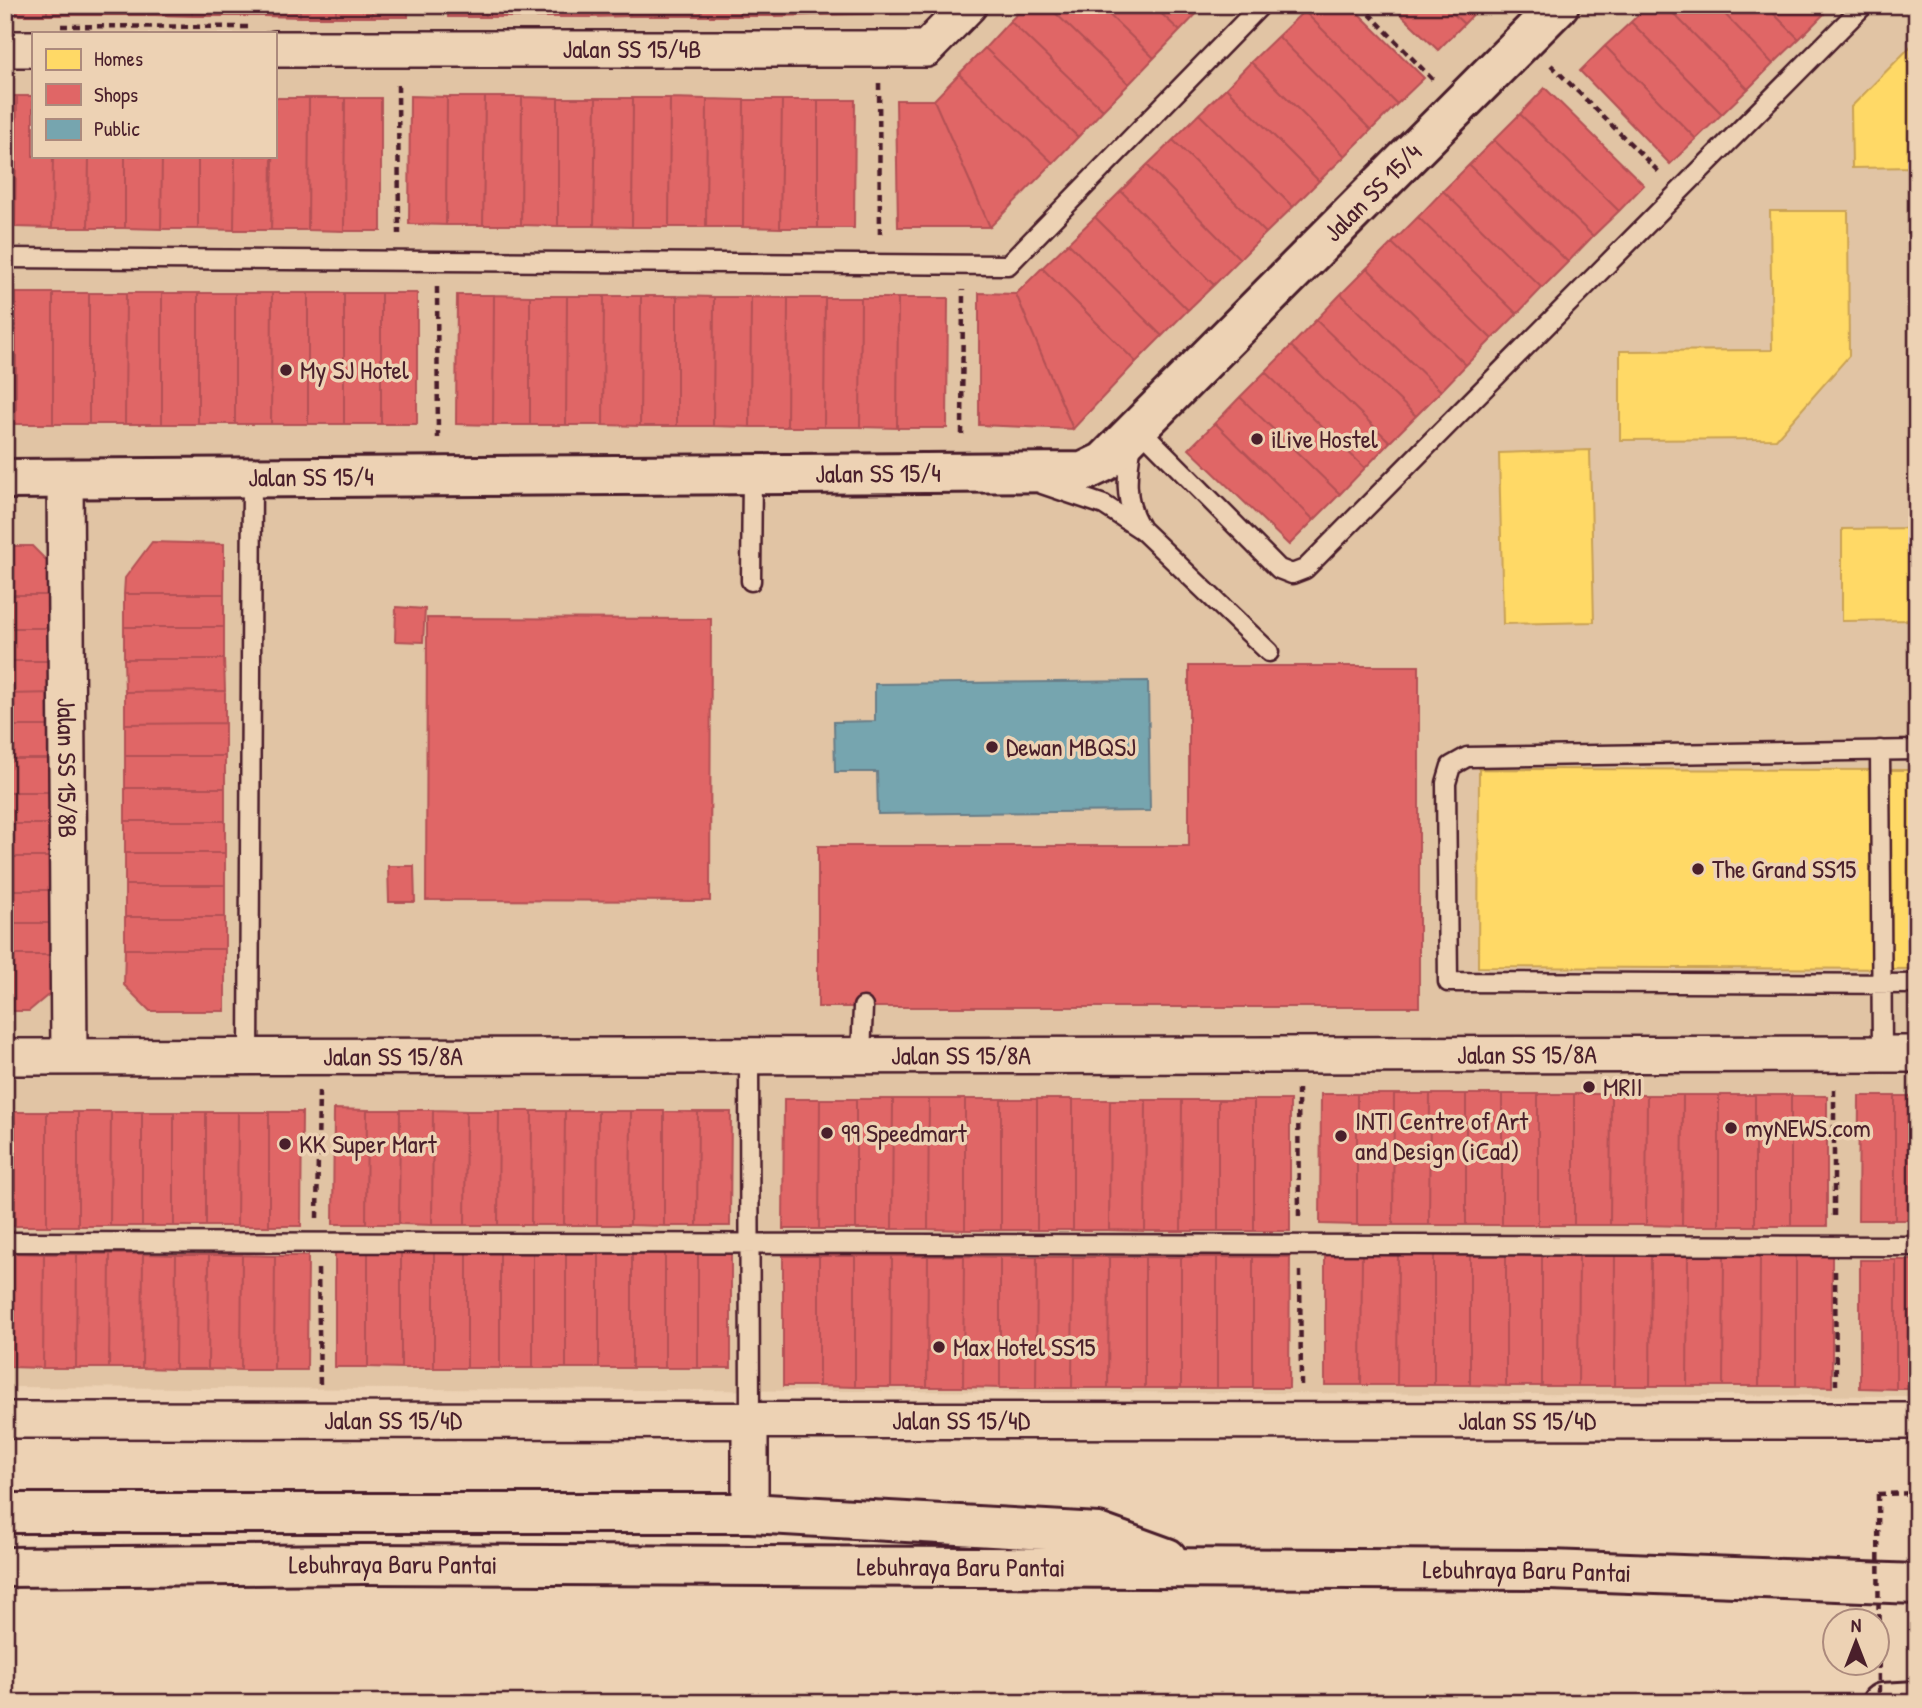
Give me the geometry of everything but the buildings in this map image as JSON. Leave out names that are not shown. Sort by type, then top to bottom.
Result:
[{"type":"main road","name":"Jalan SS 15/4","points":[[5,479],[1083,472],[1104,462],[1559,5]]},
{"type":"main road","points":[[5,1513],[750,1513],[1098,1532],[1193,1568]]},
{"type":"main road","name":"Lebuhraya Baru Pantai","points":[[5,1567],[363,1564],[1550,1570],[1917,1584]]},
{"type":"main road","points":[[1881,1703],[1917,1701]]},
{"type":"street","name":"Jalan SS 15/4B","points":[[276,49],[926,49],[970,5]]},
{"type":"street","points":[[5,49],[32,49]]},
{"type":"street","name":"Jalan SS 15/8B","points":[[65,478],[69,1056]]},
{"type":"street","name":"Jalan SS 15/8A","points":[[5,1056],[1917,1054]]},
{"type":"street","name":"Jalan SS 15/4D","points":[[5,1420],[1917,1422]]},
{"type":"street","points":[[750,1422],[750,1513]]},
{"type":"lane","points":[[5,258],[1008,265],[1261,5]]},
{"type":"lane","points":[[1136,430],[1279,569],[1292,574],[1305,569],[1864,5]]},
{"type":"lane","points":[[1136,430],[1128,474],[1129,510],[1142,530]]},
{"type":"lane","points":[[1012,473],[1104,505],[1142,530],[1269,652]]},
{"type":"lane","points":[[751,581],[752,474]]},
{"type":"lane","points":[[249,1056],[252,477]]},
{"type":"lane","points":[[1880,750],[1882,1054]]},
{"type":"lane","points":[[1917,750],[1467,757],[1451,766],[1446,783],[1448,982],[1917,984]]},
{"type":"lane","points":[[861,1055],[863,1007]]},
{"type":"lane","points":[[749,1056],[750,1422]]},
{"type":"lane","points":[[5,1242],[1917,1246]]},
{"type":"path","points":[[1361,5],[1458,106]]},
{"type":"path","points":[[1526,39],[1680,193]]},
{"type":"path","points":[[398,49],[399,261]]},
{"type":"path","points":[[879,49],[880,264]]},
{"type":"path","points":[[437,261],[438,477]]},
{"type":"path","points":[[946,474],[962,446],[963,265]]},
{"type":"path","points":[[1881,1703],[1878,1494],[1917,1493]]},
{"type":"shaded area","points":[[5,5],[1917,5],[1917,1396],[5,1387]]},
{"type":"place","name":"My SJ Hotel","points":[[286,370]]},
{"type":"place","name":"iLive Hostel","points":[[1257,439]]},
{"type":"place","name":"Dewan MBQSJ","points":[[992,747]]},
{"type":"place","name":"The Grand SS15","points":[[1698,869]]},
{"type":"place","name":"MRII","points":[[1589,1087]]},
{"type":"place","name":"myNEWS.com","points":[[1731,1128]]},
{"type":"place","name":"99 Speedmart","points":[[827,1133]]},
{"type":"place","name":"INTI Centre of Art and Design (iCad)","points":[[1341,1136]]},
{"type":"place","name":"KK Super Mart","points":[[285,1144]]},
{"type":"place","name":"Max Hotel SS15","points":[[939,1347]]}]
